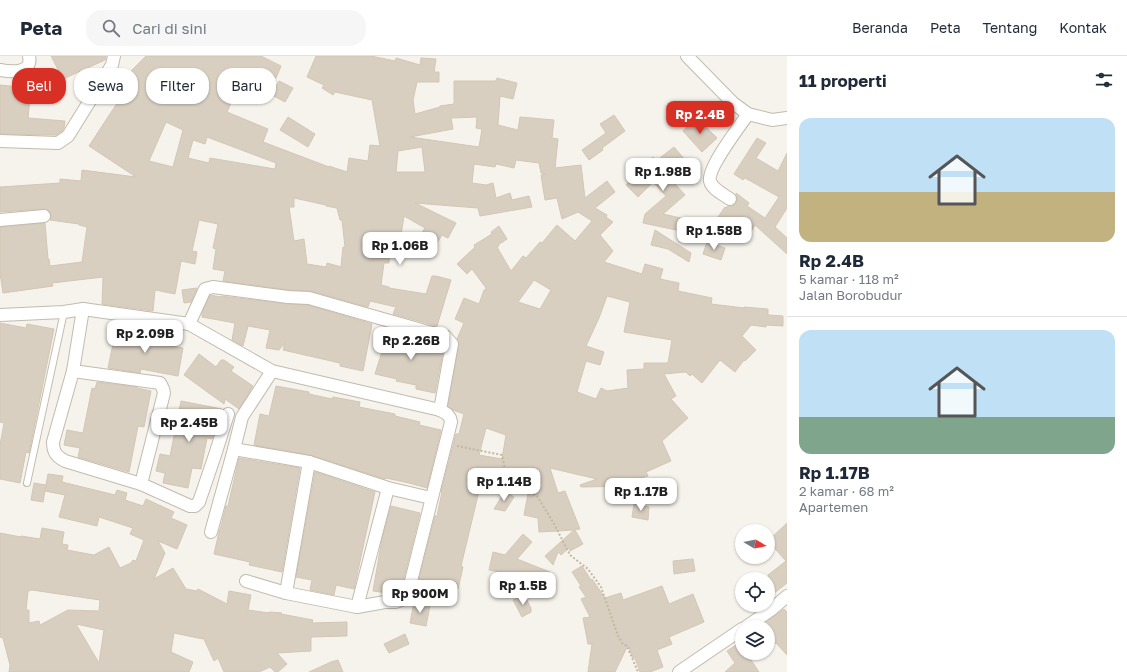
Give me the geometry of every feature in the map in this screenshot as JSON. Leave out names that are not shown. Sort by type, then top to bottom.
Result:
[{"type":"street","points":[[0,70],[11,72],[26,68],[30,61],[29,56]]},
{"type":"street","points":[[0,141],[58,143],[68,136],[112,65],[114,56]]},
{"type":"street","points":[[687,56],[733,103],[748,114],[772,120],[787,118]]},
{"type":"street","points":[[730,199],[714,188],[710,180],[712,169],[748,114]]},
{"type":"street","points":[[0,220],[44,216]]},
{"type":"street","points":[[189,324],[205,289],[213,287],[288,297],[309,298],[445,336],[452,344],[440,410]]},
{"type":"street","points":[[83,309],[72,371],[53,442],[53,450],[57,457],[64,461],[141,484],[190,506],[195,506],[199,502],[228,414]]},
{"type":"street","points":[[0,315],[64,312],[83,309],[189,324],[272,371],[440,410],[447,414],[451,422],[408,594],[404,599],[396,602],[385,602],[357,607],[286,593],[246,581]]},
{"type":"street","points":[[72,371],[160,384],[162,386],[164,393],[141,484]]},
{"type":"street","points":[[211,532],[242,417],[272,371]]},
{"type":"street","points":[[234,449],[309,462],[388,488],[431,498]]},
{"type":"street","points":[[286,593],[309,462]]},
{"type":"street","points":[[357,607],[388,488]]},
{"type":"street","points":[[756,620],[787,596]]},
{"type":"street","points":[[679,672],[735,635]]},
{"type":"lane","points":[[27,483],[64,312]]},
{"type":"path","points":[[445,444],[502,455],[509,480],[536,496],[553,522],[570,555],[588,569],[601,587],[618,636],[623,644],[627,646],[638,672]]},
{"type":"building","points":[[51,56],[106,56],[105,60],[87,68],[74,68],[74,74],[66,78],[66,68],[57,68]]},
{"type":"building","points":[[146,56],[261,56],[281,66],[276,78],[276,68],[217,68],[217,104],[231,104],[227,112],[268,129],[263,142],[329,167],[347,172],[349,158],[368,161],[370,145],[380,146],[372,100],[335,92],[333,95],[322,88],[324,85],[307,77],[316,56],[371,56],[395,61],[396,58],[420,65],[421,58],[436,59],[434,72],[439,72],[439,82],[417,82],[413,100],[415,114],[440,106],[454,104],[454,81],[496,81],[497,78],[517,83],[513,99],[500,96],[498,125],[518,130],[520,117],[554,120],[552,138],[558,139],[555,168],[581,165],[585,198],[607,181],[615,192],[595,208],[607,215],[606,217],[613,222],[600,235],[613,251],[604,262],[642,274],[645,264],[663,269],[660,279],[679,283],[678,291],[712,298],[711,304],[768,309],[768,315],[783,316],[783,326],[766,325],[766,327],[751,325],[742,336],[756,350],[745,361],[744,360],[735,372],[720,360],[702,383],[692,374],[690,376],[686,372],[664,374],[676,396],[671,399],[688,418],[662,441],[671,461],[646,472],[648,476],[633,480],[633,486],[581,487],[580,485],[597,479],[550,468],[558,493],[565,491],[580,529],[575,530],[583,544],[570,551],[569,548],[561,555],[558,552],[553,565],[545,556],[574,530],[539,532],[538,518],[524,515],[533,467],[525,481],[509,478],[510,476],[489,472],[488,475],[479,474],[487,480],[486,488],[480,487],[461,566],[463,567],[458,589],[419,579],[435,516],[437,516],[441,492],[456,434],[459,434],[464,414],[453,410],[448,406],[459,345],[457,339],[464,323],[455,319],[464,298],[479,304],[484,290],[486,291],[486,288],[472,269],[467,274],[457,264],[475,247],[474,245],[492,234],[491,232],[499,226],[507,239],[497,247],[511,271],[523,256],[526,258],[540,242],[542,243],[557,225],[575,241],[592,221],[578,212],[562,219],[557,198],[545,200],[541,175],[546,174],[541,173],[539,163],[516,160],[514,168],[496,164],[495,167],[474,164],[472,183],[486,185],[493,183],[496,198],[510,193],[512,200],[529,196],[532,207],[480,216],[478,208],[415,203],[456,223],[448,238],[442,235],[430,254],[415,244],[425,228],[404,216],[401,235],[392,233],[389,263],[384,263],[381,285],[389,288],[426,294],[432,276],[451,280],[437,326],[393,314],[396,307],[370,301],[368,307],[311,291],[289,290],[223,281],[225,271],[213,269],[216,249],[213,248],[218,224],[199,220],[192,251],[197,252],[195,264],[181,261],[175,294],[155,290],[153,311],[102,304],[103,277],[52,283],[53,286],[3,293],[0,273],[0,227],[45,223],[50,266],[82,262],[87,227],[79,224],[50,220],[50,212],[47,209],[0,212],[0,187],[60,183],[60,179],[81,181],[82,170],[136,177],[89,146],[116,104],[138,104],[138,68],[134,68]],"holes":[[[477,117],[476,128],[482,129],[479,147],[410,137],[453,129],[451,118]],[[166,122],[183,130],[173,167],[149,161]],[[207,137],[276,163],[275,169],[210,158],[209,163],[188,158],[193,140],[205,144]],[[422,147],[425,172],[396,172],[398,151]],[[294,198],[337,208],[340,220],[342,220],[345,247],[343,247],[341,267],[327,263],[326,267],[307,264],[304,239],[294,241],[289,207],[294,207]],[[534,280],[551,290],[540,309],[518,302]],[[607,296],[630,302],[624,332],[672,340],[668,363],[644,363],[644,369],[627,370],[628,388],[607,391],[601,388],[596,399],[577,392],[586,361],[600,365],[604,352],[586,346]],[[486,428],[506,435],[502,459],[479,455]]]},
{"type":"building","points":[[279,81],[293,88],[285,102],[276,97],[276,87]]},
{"type":"building","points":[[0,85],[12,86],[12,104],[29,104],[28,118],[65,121],[64,128],[56,135],[0,134]]},
{"type":"building","points":[[614,115],[625,131],[589,160],[582,150],[606,133],[600,124]]},
{"type":"building","points":[[288,117],[315,134],[308,147],[280,130]]},
{"type":"building","points":[[697,118],[717,138],[702,152],[683,131]]},
{"type":"building","points":[[757,138],[766,143],[756,158],[778,171],[787,153],[787,208],[775,227],[787,238],[787,254],[755,225],[750,233],[738,225],[734,232],[716,220],[725,207],[733,206],[736,203],[736,193],[749,203],[747,206],[765,218],[779,197],[745,178],[743,180],[734,174]]},
{"type":"building","points":[[674,147],[686,161],[668,176],[685,195],[663,214],[698,222],[695,234],[643,223],[645,214],[666,196],[653,182],[638,197],[626,185],[653,157],[656,161]]},
{"type":"building","points":[[655,230],[691,253],[689,262],[668,249],[651,245]]},
{"type":"building","points":[[707,242],[725,248],[721,260],[703,254]]},
{"type":"building","points":[[197,288],[191,302],[184,303],[182,290]]},
{"type":"building","points":[[210,295],[308,305],[372,324],[363,371],[340,366],[340,363],[283,350],[285,343],[279,350],[266,348],[270,330],[248,326],[243,346],[232,340],[235,323],[202,317],[202,313]]},
{"type":"building","points":[[0,323],[26,328],[27,324],[54,329],[29,453],[26,452],[20,483],[0,479],[0,445],[4,423],[0,422]]},
{"type":"building","points":[[140,325],[149,326],[147,334],[161,337],[159,344],[183,348],[178,376],[141,369],[140,373],[108,368],[115,334],[137,338]]},
{"type":"building","points":[[389,329],[433,341],[432,343],[434,344],[444,346],[435,393],[416,389],[416,385],[396,381],[397,379],[375,374]]},
{"type":"building","points":[[199,354],[216,367],[221,360],[224,360],[234,367],[231,371],[253,386],[239,409],[225,399],[224,404],[184,375]]},
{"type":"building","points":[[97,382],[137,387],[151,391],[144,427],[138,426],[129,472],[78,457],[80,448],[64,445],[67,430],[83,433],[92,388],[95,389]]},
{"type":"building","points":[[276,386],[309,392],[309,394],[332,399],[333,397],[360,402],[359,407],[395,414],[395,416],[420,422],[419,425],[441,430],[427,488],[385,479],[310,455],[254,445],[260,414],[269,416]]},
{"type":"building","points":[[181,401],[222,409],[212,439],[207,438],[201,469],[192,468],[188,488],[163,483],[165,473],[156,471],[160,454],[170,456]]},
{"type":"building","points":[[239,458],[300,468],[282,572],[249,565],[250,562],[214,554],[226,506],[228,506]]},
{"type":"building","points":[[315,472],[375,492],[354,589],[336,585],[334,595],[310,590],[312,580],[296,577]]},
{"type":"building","points":[[48,474],[63,476],[62,482],[115,495],[117,490],[127,493],[125,500],[143,506],[146,499],[174,512],[171,518],[187,525],[177,549],[158,541],[165,553],[154,579],[173,568],[186,589],[197,591],[198,589],[227,604],[229,591],[251,595],[248,610],[282,613],[281,614],[313,620],[312,623],[347,622],[347,636],[311,637],[311,651],[277,653],[287,664],[278,672],[275,672],[270,667],[259,672],[224,672],[218,658],[214,661],[203,637],[203,639],[174,633],[171,652],[193,662],[189,672],[9,672],[10,665],[3,638],[0,637],[0,533],[40,539],[42,528],[64,532],[62,544],[68,545],[67,550],[94,555],[109,547],[120,568],[131,563],[133,560],[136,561],[144,540],[130,534],[133,528],[99,517],[97,526],[59,517],[65,495],[45,491]],"holes":[[[32,590],[100,600],[99,611],[68,610],[40,625],[39,621],[29,623],[29,610],[26,610],[28,591]],[[76,624],[104,630],[99,663]]]},
{"type":"building","points":[[34,483],[46,485],[43,502],[31,500]]},
{"type":"building","points":[[505,491],[514,497],[505,511],[494,509]]},
{"type":"building","points":[[634,504],[649,507],[648,520],[632,517]]},
{"type":"building","points":[[391,506],[420,513],[401,590],[399,593],[395,594],[373,591],[382,539]]},
{"type":"building","points":[[787,523],[787,583],[775,592],[775,572],[772,572],[786,561],[775,549],[775,534]]},
{"type":"building","points":[[523,534],[532,542],[517,559],[550,572],[544,588],[516,579],[518,582],[503,579],[505,573],[489,570],[493,552],[505,555]]},
{"type":"building","points":[[693,559],[695,571],[674,574],[673,561]]},
{"type":"building","points":[[582,566],[605,598],[621,593],[623,600],[662,586],[669,604],[693,594],[704,622],[669,637],[672,644],[657,650],[663,667],[650,672],[640,672],[628,645],[615,672],[588,672],[592,644],[588,644],[583,618],[590,617],[581,599],[586,597],[579,587],[581,586],[572,572]]},
{"type":"building","points":[[524,595],[531,608],[531,612],[522,617],[513,600]]},
{"type":"building","points":[[414,602],[430,605],[426,626],[410,623]]},
{"type":"building","points":[[784,609],[787,612],[787,655],[775,644],[775,620],[769,620]]},
{"type":"building","points":[[405,634],[409,644],[389,653],[384,644]]},
{"type":"building","points":[[735,646],[735,660],[751,660],[759,672],[725,672],[735,663],[727,651]]},
{"type":"building","points":[[338,660],[343,672],[309,672],[331,662]]}]
